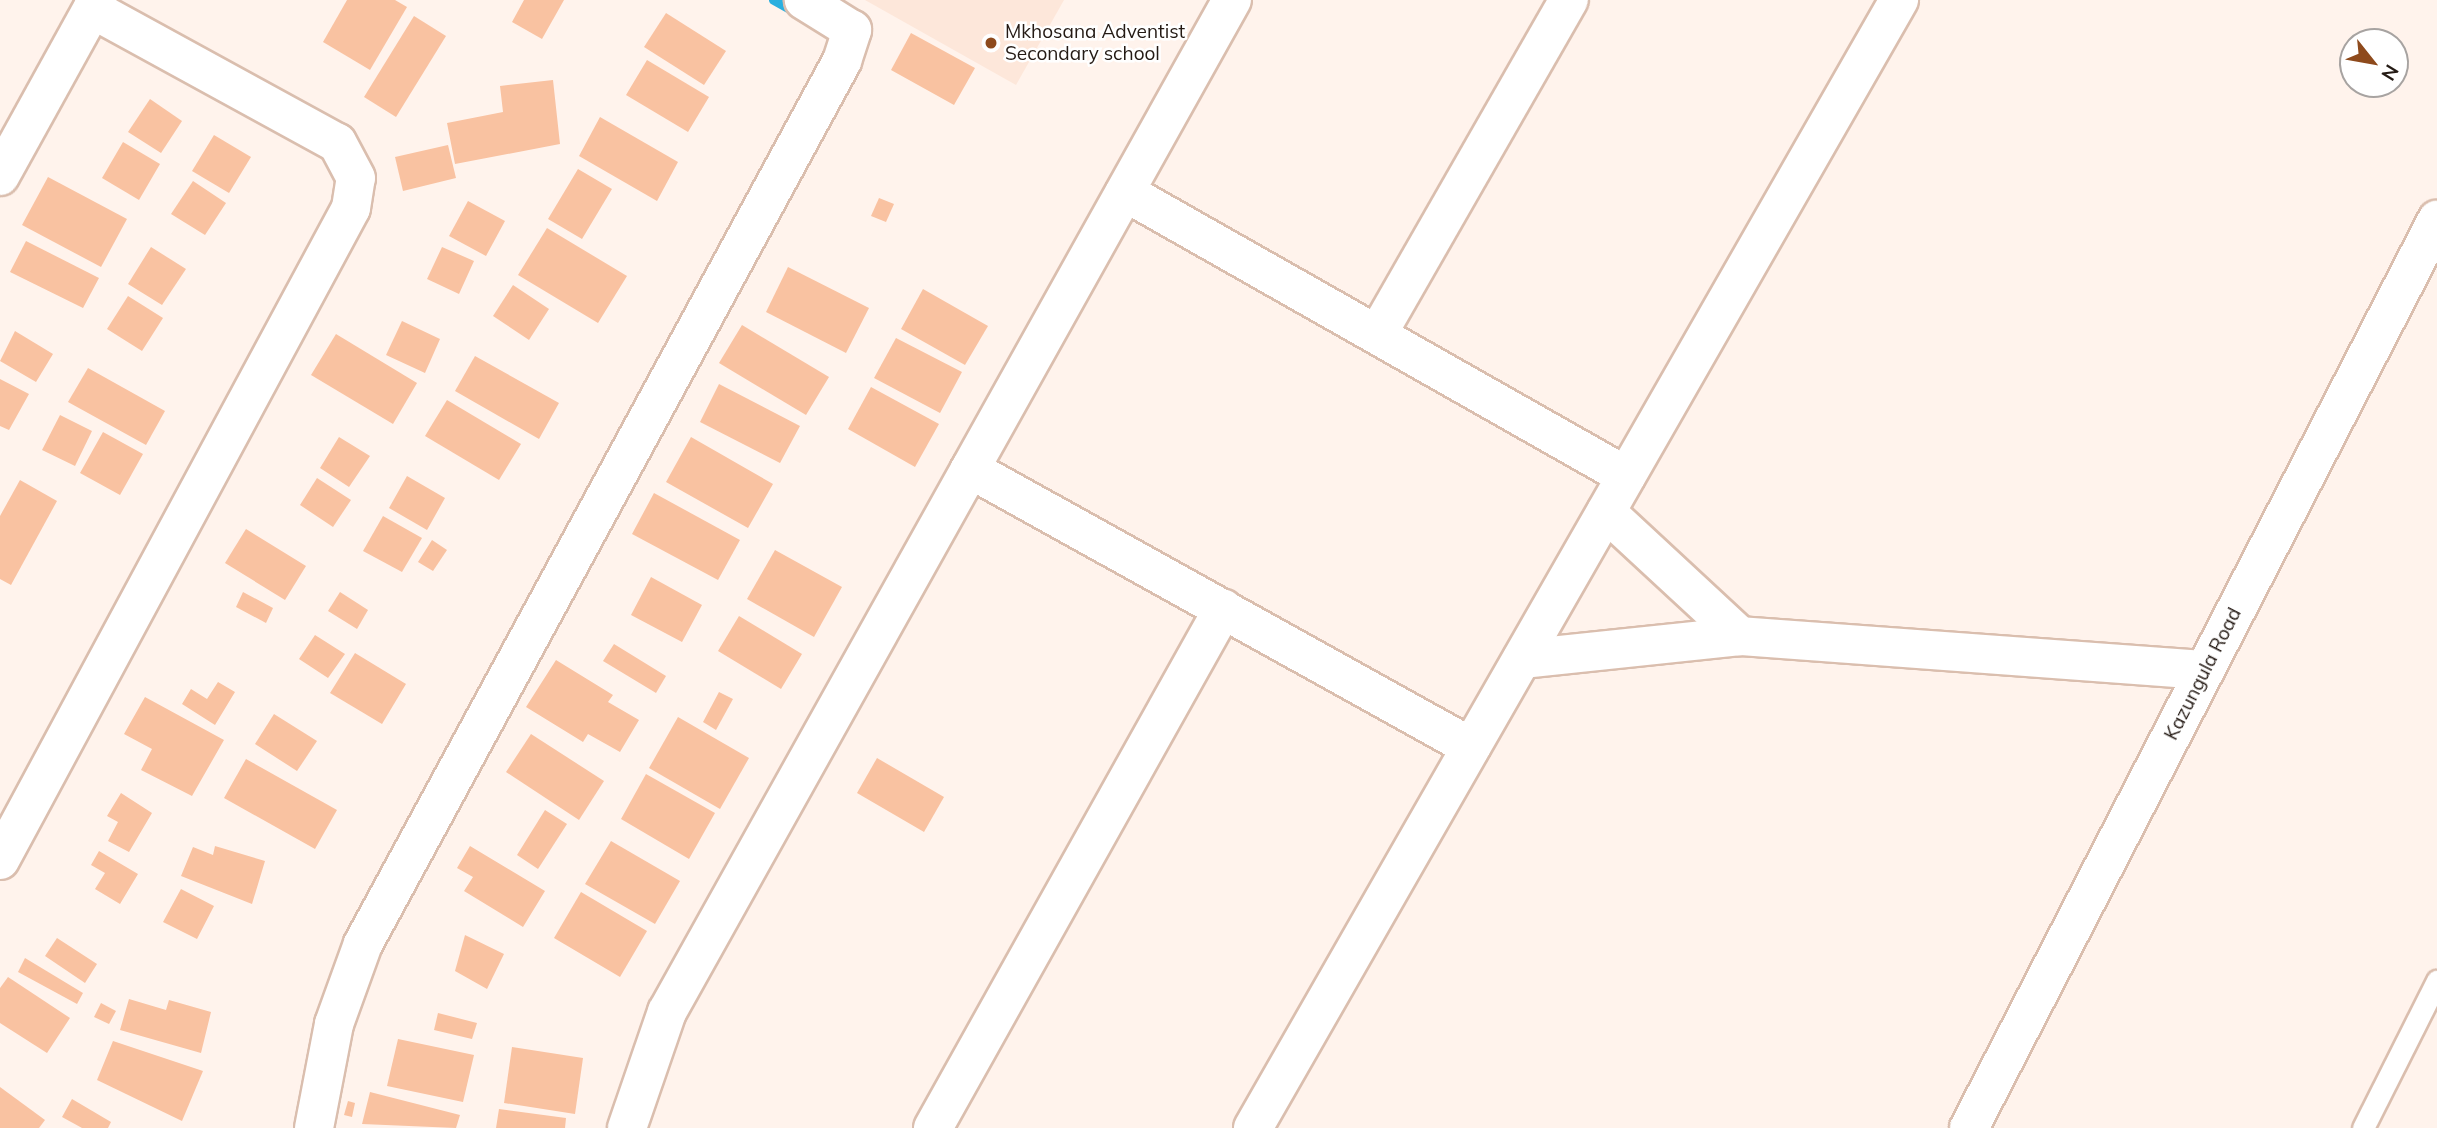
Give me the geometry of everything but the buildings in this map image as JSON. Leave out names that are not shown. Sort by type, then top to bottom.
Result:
[{"type":"street","points":[[314,1128],[334,1024],[363,944],[842,61],[852,30],[804,0]]},
{"type":"street","points":[[627,1128],[667,1012],[1232,0]]},
{"type":"street","points":[[1378,333],[1569,0]]},
{"type":"street","points":[[1253,1128],[1899,0]]},
{"type":"street","points":[[0,176],[95,4],[337,143],[356,178],[351,208],[0,860]]},
{"type":"street","points":[[1125,192],[1378,333],[1626,477]]},
{"type":"street","name":"Kazungula Road","points":[[1969,1128],[2437,220]]},
{"type":"street","points":[[970,469],[1471,747]]},
{"type":"street","points":[[1606,512],[1740,636]]},
{"type":"street","points":[[933,1128],[1223,609]]},
{"type":"street","points":[[1522,659],[1740,636],[2205,670]]},
{"type":"lane","points":[[2364,1128],[2437,981]]},
{"type":"shaded area","name":"Mkhosana Adventist Secondary school","points":[[865,0],[1064,0],[1016,85]]},
{"type":"waterway","points":[[774,0],[799,14]]},
{"type":"place","name":"Mkhosana Adventist Secondary school","points":[[991,43]]}]
